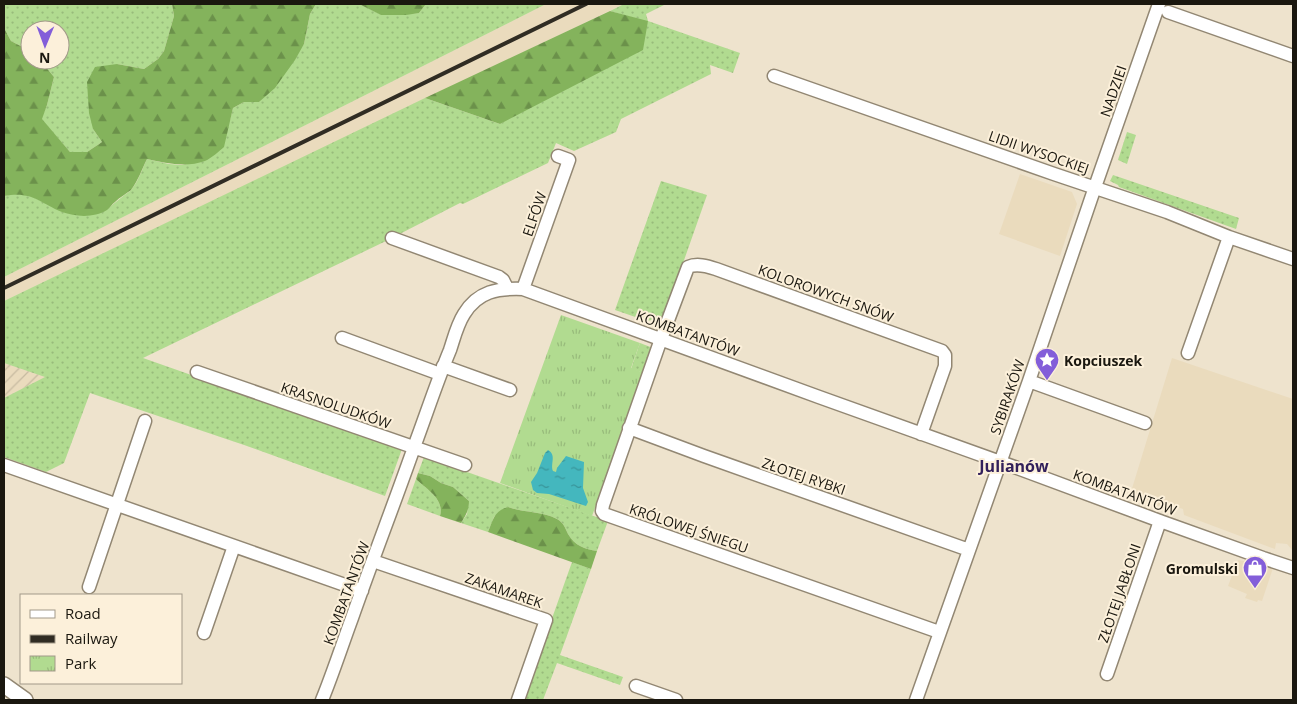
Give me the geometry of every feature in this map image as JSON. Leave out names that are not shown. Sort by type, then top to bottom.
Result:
[{"type":"street","points":[[1163,8],[1293,56]]},
{"type":"street","name":"NADZIEI","points":[[1095,187],[1163,8]]},
{"type":"street","name":"LIDII WYSOCKIEJ","points":[[774,76],[1167,212],[1229,237],[1293,259]]},
{"type":"street","name":"ELFÓW","points":[[523,289],[569,160],[558,156]]},
{"type":"street","name":"SYBIRAKÓW","points":[[916,700],[1095,187]]},
{"type":"street","points":[[1188,354],[1229,237]]},
{"type":"street","points":[[392,238],[499,277],[507,288]]},
{"type":"street","name":"KOLOROWYCH SNÓW","points":[[660,340],[688,268],[696,265],[716,269],[897,334],[942,351],[945,355],[945,366],[921,434]]},
{"type":"street","name":"KOMBATANTÓW","points":[[322,700],[464,314],[481,297],[489,292],[507,288],[523,289],[1293,568]]},
{"type":"street","points":[[342,338],[510,390]]},
{"type":"street","name":"KRÓLOWEJ ŚNIEGU","points":[[660,340],[602,505],[604,514],[939,632]]},
{"type":"street","name":"KRASNOLUDKÓW","points":[[197,372],[465,466]]},
{"type":"street","points":[[1028,381],[1145,423]]},
{"type":"street","points":[[89,586],[146,421]]},
{"type":"street","name":"ZŁOTEJ RYBKI","points":[[629,428],[969,550]]},
{"type":"street","points":[[4,465],[362,591]]},
{"type":"street","name":"ZŁOTEJ JABŁONI","points":[[1107,674],[1160,521]]},
{"type":"street","points":[[204,633],[234,546]]},
{"type":"street","name":"ZAKAMAREK","points":[[373,561],[546,620],[518,700]]},
{"type":"street","points":[[4,685],[25,700]]},
{"type":"street","points":[[636,686],[676,700]]},
{"type":"shaded area","points":[[546,4],[624,4],[4,301],[4,277]]},
{"type":"shaded area","points":[[1020,174],[1072,192],[1077,204],[1060,256],[999,234]]},
{"type":"shaded area","points":[[1172,358],[1293,399],[1293,551],[1287,544],[1276,543],[1275,549],[1184,515],[1183,509],[1174,506],[1173,511],[1130,495]]},
{"type":"shaded area","points":[[4,363],[46,377],[4,398]]},
{"type":"shaded area","points":[[1245,559],[1273,568],[1262,601],[1258,600],[1257,602],[1245,598],[1247,594],[1228,586],[1238,560],[1244,561]]},
{"type":"green space","points":[[4,4],[172,4],[174,16],[164,51],[158,59],[144,69],[117,64],[93,129],[102,142],[87,152],[70,152],[41,119],[47,105],[54,77],[48,70],[70,70],[70,20],[20,20],[20,46],[11,41],[4,28]]},
{"type":"green space","points":[[172,4],[316,4],[310,14],[304,44],[295,60],[275,88],[259,102],[244,102],[233,108],[224,147],[210,158],[191,164],[147,159],[131,190],[102,213],[79,216],[67,214],[28,196],[4,196],[4,28],[11,41],[20,46],[20,70],[48,70],[54,77],[42,119],[70,152],[87,152],[102,142],[93,129],[89,113],[87,82],[95,67],[117,64],[144,69],[158,59],[164,51],[174,16]]},
{"type":"green space","points":[[316,4],[359,4],[382,15],[419,13],[426,4],[546,4],[4,277],[4,196],[17,193],[33,197],[63,212],[108,209],[133,188],[147,159],[182,165],[206,160],[230,120],[233,108],[244,102],[259,102],[304,44],[310,14]]},
{"type":"green space","points":[[359,4],[426,4],[419,13],[381,15]]},
{"type":"green space","points":[[624,4],[666,4],[646,14],[648,21],[740,53],[733,73],[710,65],[711,74],[621,119],[616,132],[574,151],[556,143],[548,163],[463,204],[460,203],[386,241],[143,358],[402,449],[385,496],[247,446],[90,393],[64,463],[46,472],[4,457],[4,398],[45,377],[4,363],[4,301],[425,98],[500,124],[648,22],[610,11]]},
{"type":"green space","points":[[610,11],[648,21],[643,50],[500,124],[425,98]]},
{"type":"green space","points":[[1127,132],[1136,135],[1127,164],[1118,160]]},
{"type":"green space","points":[[1113,175],[1239,218],[1236,229],[1119,187],[1110,181]]},
{"type":"green space","points":[[661,181],[707,195],[664,317],[647,321],[615,310]]},
{"type":"green space","points":[[561,315],[640,343],[631,368],[644,373],[592,516],[500,483]]},
{"type":"green space","points":[[640,343],[653,348],[644,373],[631,369]]},
{"type":"green space","points":[[424,457],[608,521],[597,551],[577,544],[559,521],[551,516],[539,513],[508,507],[494,517],[488,532],[461,523],[467,514],[469,501],[453,487],[441,483],[430,476],[418,473]]},
{"type":"green space","points":[[418,473],[430,476],[441,483],[453,487],[469,501],[467,512],[461,523],[440,516],[440,504],[416,479]]},
{"type":"green space","points":[[416,479],[437,499],[440,504],[440,516],[407,504]]},
{"type":"green space","points":[[508,507],[551,516],[559,521],[577,544],[597,551],[591,569],[488,532],[497,514]]},
{"type":"green space","points":[[572,562],[591,569],[560,655],[623,677],[620,685],[557,663],[543,700],[523,700]]},
{"type":"water","points":[[548,450],[553,457],[553,471],[556,472],[566,456],[584,462],[583,488],[588,502],[586,506],[549,494],[537,493],[533,490],[531,482]]},
{"type":"railway","points":[[4,288],[586,4]]},
{"type":"place","name":"Kopciuszek","points":[[1047,381]]},
{"type":"place","name":"Gromulski","points":[[1255,589]]},
{"type":"district","name":"Julianów","points":[[1014,466]]}]
